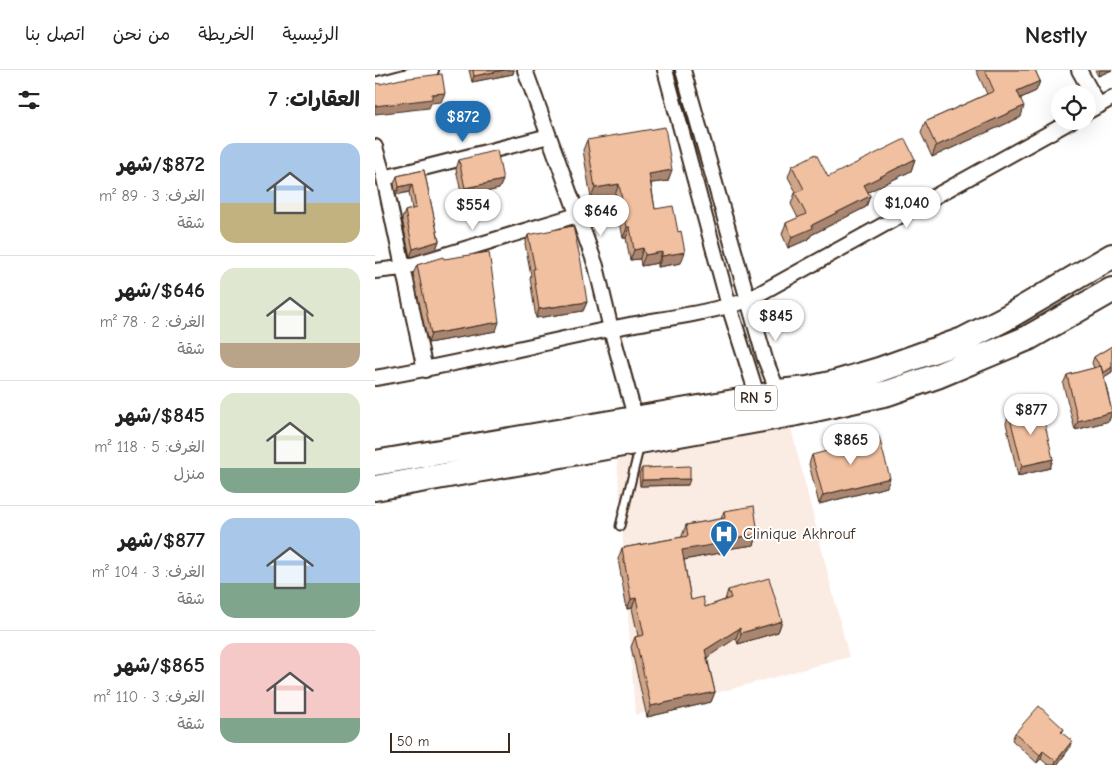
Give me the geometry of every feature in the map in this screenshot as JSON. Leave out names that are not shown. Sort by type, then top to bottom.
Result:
[{"type":"highway","name":"RN 5","points":[[375,463],[808,389],[844,380],[889,367],[963,340],[1006,318],[1112,256]]},
{"type":"highway","name":"RN 5","points":[[375,488],[793,414],[888,393],[937,376],[1028,338],[1112,290]]},
{"type":"street","points":[[375,85],[431,70]]},
{"type":"street","points":[[525,70],[596,266],[641,442]]},
{"type":"street","points":[[665,70],[729,306],[768,395]]},
{"type":"street","points":[[683,70],[765,359],[768,395]]},
{"type":"street","points":[[1079,70],[1084,85]]},
{"type":"street","points":[[1096,107],[1112,98]]},
{"type":"street","points":[[375,378],[425,370],[611,328],[729,306],[748,300],[1055,130]]},
{"type":"street","points":[[384,178],[549,136]]},
{"type":"street","points":[[375,147],[384,178],[425,370]]},
{"type":"street","points":[[375,271],[402,268],[577,215]]},
{"type":"lane","points":[[620,526],[641,442]]},
{"type":"shaded area","name":"Clinique Akhrouf","points":[[790,424],[849,657],[635,715],[617,459],[646,455]]},
{"type":"building","points":[[473,70],[504,70],[474,76]]},
{"type":"building","points":[[985,70],[1035,70],[1040,81],[1017,91],[1024,106],[936,146],[925,122],[994,91]]},
{"type":"building","points":[[442,74],[445,93],[432,94],[432,99],[375,106],[375,83],[380,84],[401,79]]},
{"type":"building","points":[[665,127],[672,170],[649,174],[655,209],[673,206],[678,232],[681,231],[685,252],[662,256],[662,252],[645,255],[643,248],[634,250],[630,227],[627,227],[619,184],[595,188],[587,140]]},
{"type":"building","points":[[905,139],[915,159],[864,185],[870,196],[812,225],[813,228],[792,237],[786,223],[806,214],[795,193],[804,189],[792,166],[816,154],[828,177]]},
{"type":"building","points":[[497,150],[503,180],[465,188],[459,160]]},
{"type":"building","points":[[424,170],[439,241],[413,249],[405,211],[416,208],[412,184],[399,187],[397,176]]},
{"type":"building","points":[[573,226],[587,302],[539,309],[533,269],[535,269],[528,235]]},
{"type":"building","points":[[489,252],[499,322],[431,334],[417,265],[443,257],[444,259]]},
{"type":"building","points":[[1112,346],[1112,367],[1103,373],[1101,366],[1094,357]]},
{"type":"building","points":[[1101,366],[1112,412],[1078,421],[1067,375]]},
{"type":"building","points":[[1041,407],[1053,459],[1022,466],[1009,414]]},
{"type":"building","points":[[879,437],[890,478],[823,495],[812,455]]},
{"type":"building","points":[[690,466],[690,479],[642,480],[642,468]]},
{"type":"building","points":[[754,506],[758,534],[728,539],[729,542],[682,550],[691,600],[703,597],[705,607],[731,598],[728,590],[769,578],[782,621],[741,633],[740,628],[705,650],[715,692],[651,706],[635,637],[644,635],[636,598],[631,599],[622,548],[688,536],[686,525],[725,518],[724,511]]},
{"type":"building","points":[[1039,706],[1064,729],[1061,732],[1072,741],[1056,761],[1043,751],[1040,755],[1015,733]]},
{"type":"place","name":"Clinique Akhrouf","points":[[724,558]]}]
